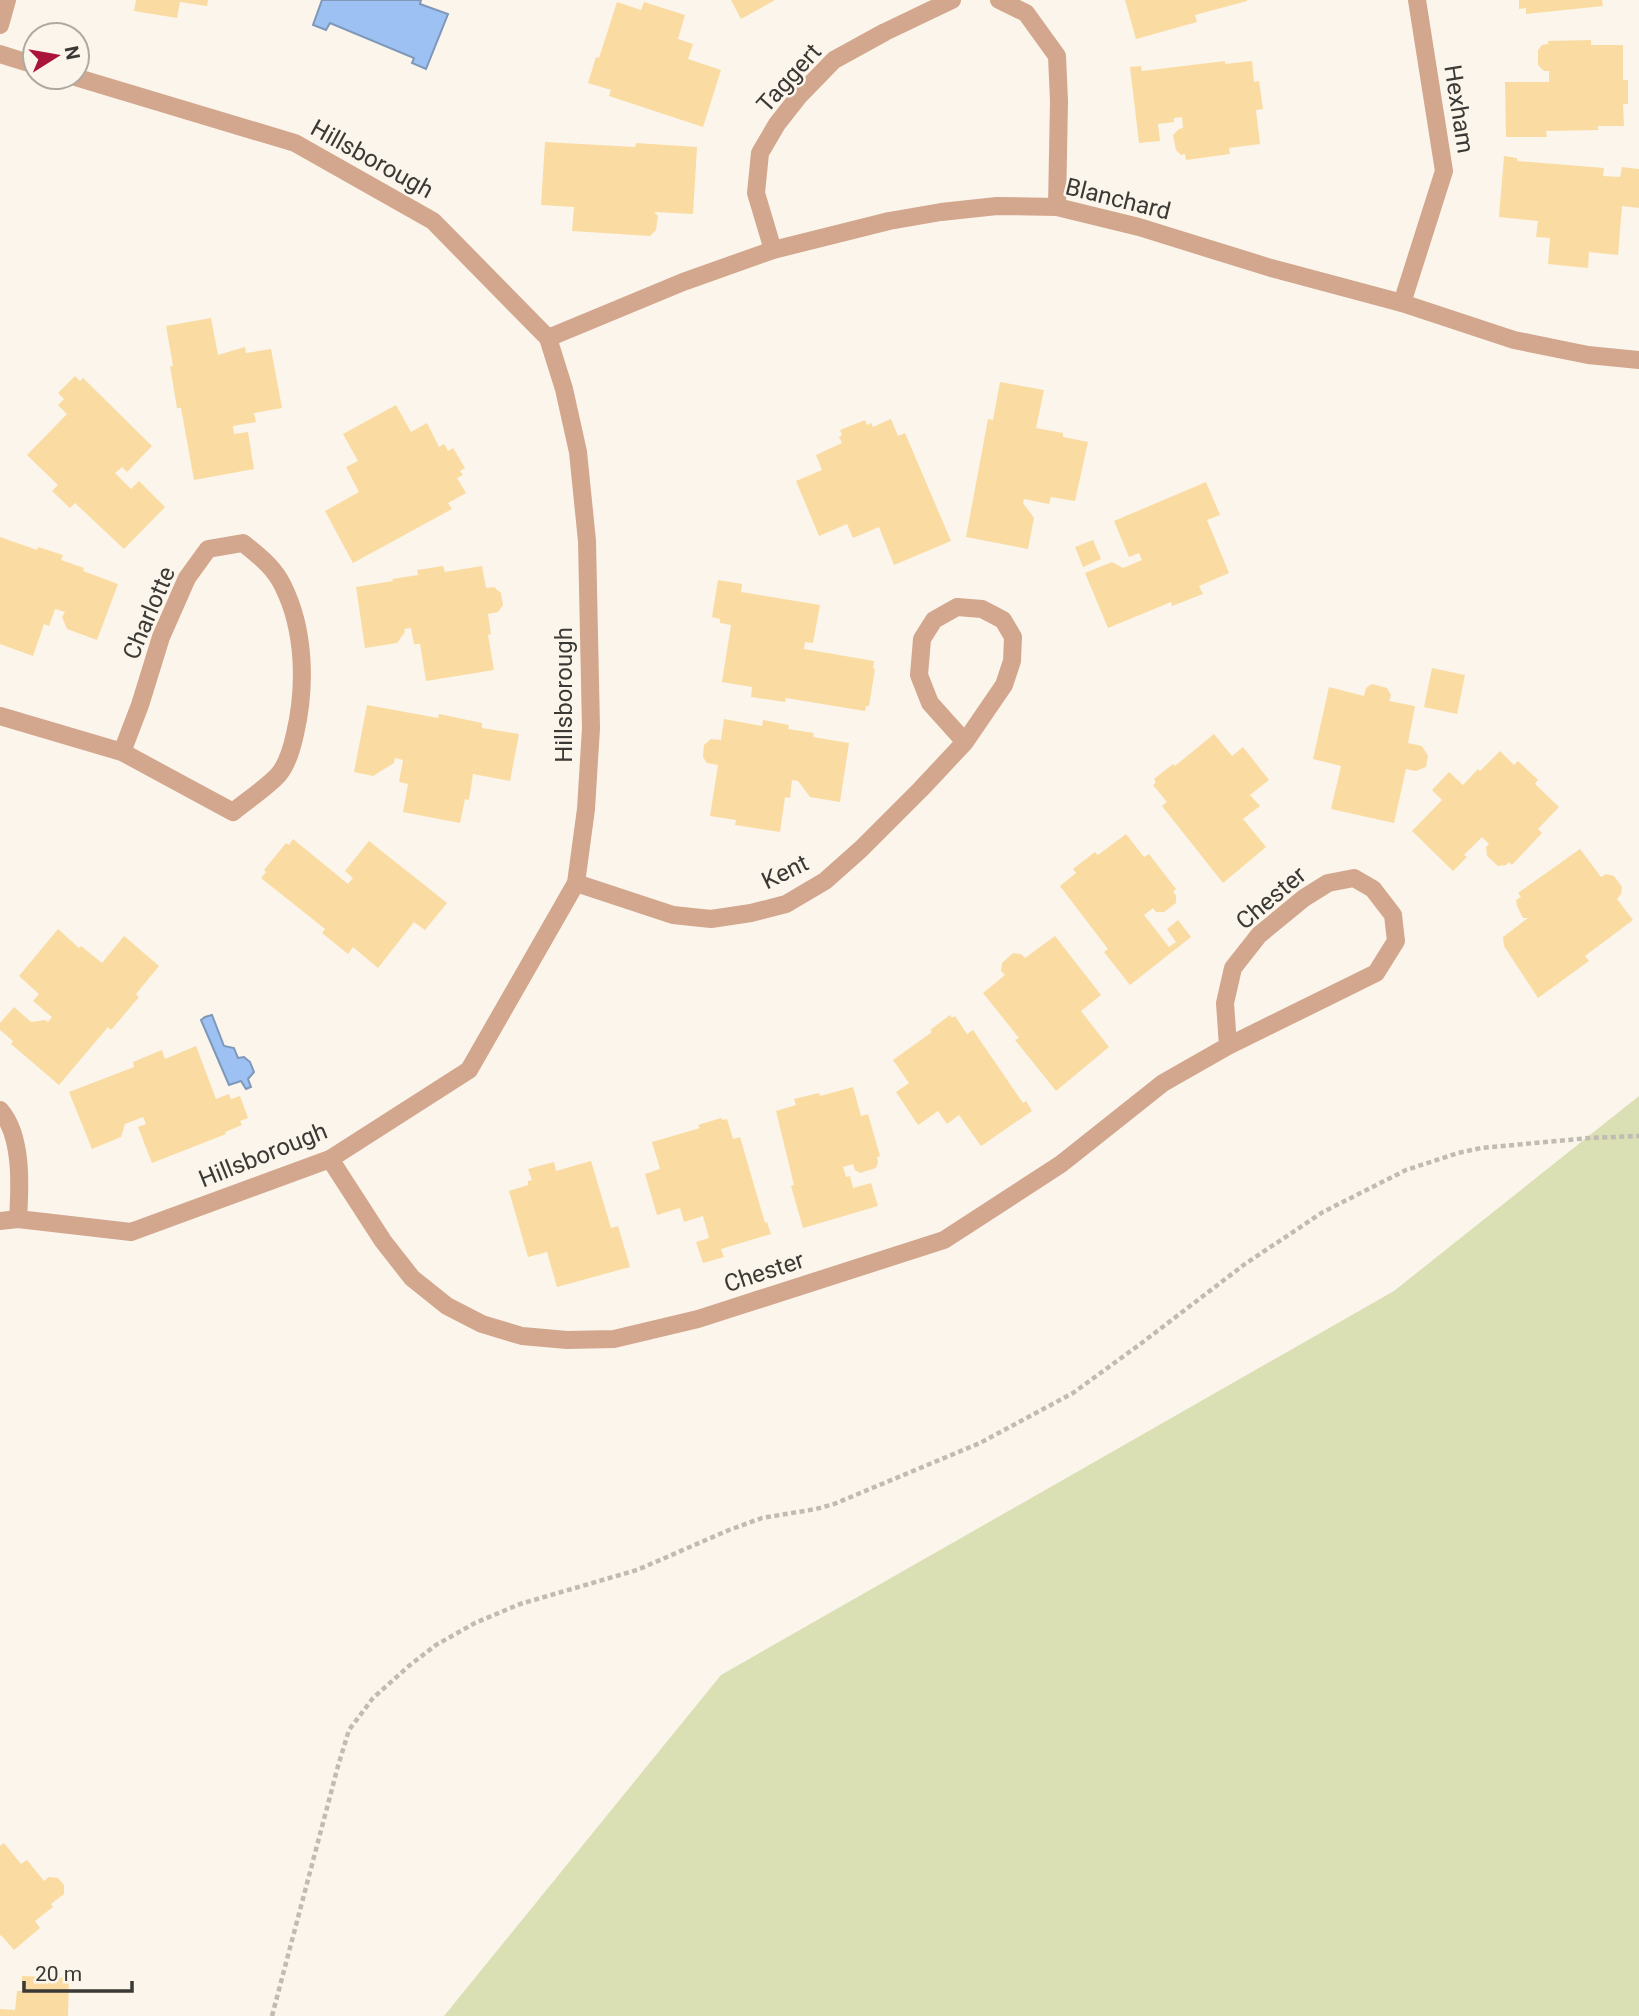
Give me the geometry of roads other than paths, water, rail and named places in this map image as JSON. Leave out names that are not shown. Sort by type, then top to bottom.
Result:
[{"type":"street","points":[[0,25],[7,0]]},
{"type":"street","name":"Taggert","points":[[773,250],[756,193],[760,153],[777,124],[799,96],[834,60],[952,0]]},
{"type":"street","points":[[999,0],[1026,13],[1057,56],[1057,207]]},
{"type":"street","name":"Hexham","points":[[1402,303],[1444,171],[1417,0]]},
{"type":"street","points":[[0,54],[21,61]]},
{"type":"street","name":"Hillsborough","points":[[0,1221],[19,1219],[131,1232],[330,1160],[469,1070],[576,883],[586,809],[592,728],[587,541],[578,452],[564,389],[548,338],[433,221],[295,143],[91,82]]},
{"type":"street","name":"Blanchard","points":[[548,338],[683,282],[773,250],[889,221],[941,212],[997,206],[1057,207],[1402,303],[1514,340],[1588,355],[1639,360]]},
{"type":"street","name":"Charlotte","points":[[0,716],[122,752],[233,812],[279,774],[290,753],[301,704],[303,678],[293,616],[283,586],[268,562],[243,543],[208,549],[187,578],[161,637],[122,752]]},
{"type":"street","name":"Kent","points":[[576,883],[673,915],[711,919],[786,904],[825,881],[922,789],[965,742],[1004,685],[1012,661],[1013,637],[1003,620],[982,609],[957,607],[934,620],[922,639],[919,675],[930,703],[965,742]]},
{"type":"street","name":"Chester","points":[[330,1160],[390,1251],[412,1278],[447,1306],[482,1324],[522,1336],[567,1340],[614,1339],[698,1320],[944,1240],[1061,1164],[1163,1083],[1228,1046],[1376,973],[1396,941],[1393,915],[1373,889],[1354,878],[1328,883],[1304,898],[1259,935],[1233,968],[1225,1003],[1228,1046]]},
{"type":"street","points":[[0,1110],[16,1147],[20,1182],[19,1219]]},
{"type":"water","points":[[322,0],[421,0],[420,4],[448,14],[426,69],[412,63],[414,58],[330,23],[326,30],[313,25]]},
{"type":"water","points":[[212,1015],[224,1046],[234,1048],[238,1058],[244,1057],[250,1062],[254,1072],[248,1079],[251,1087],[246,1089],[241,1081],[229,1085],[201,1020]]}]
